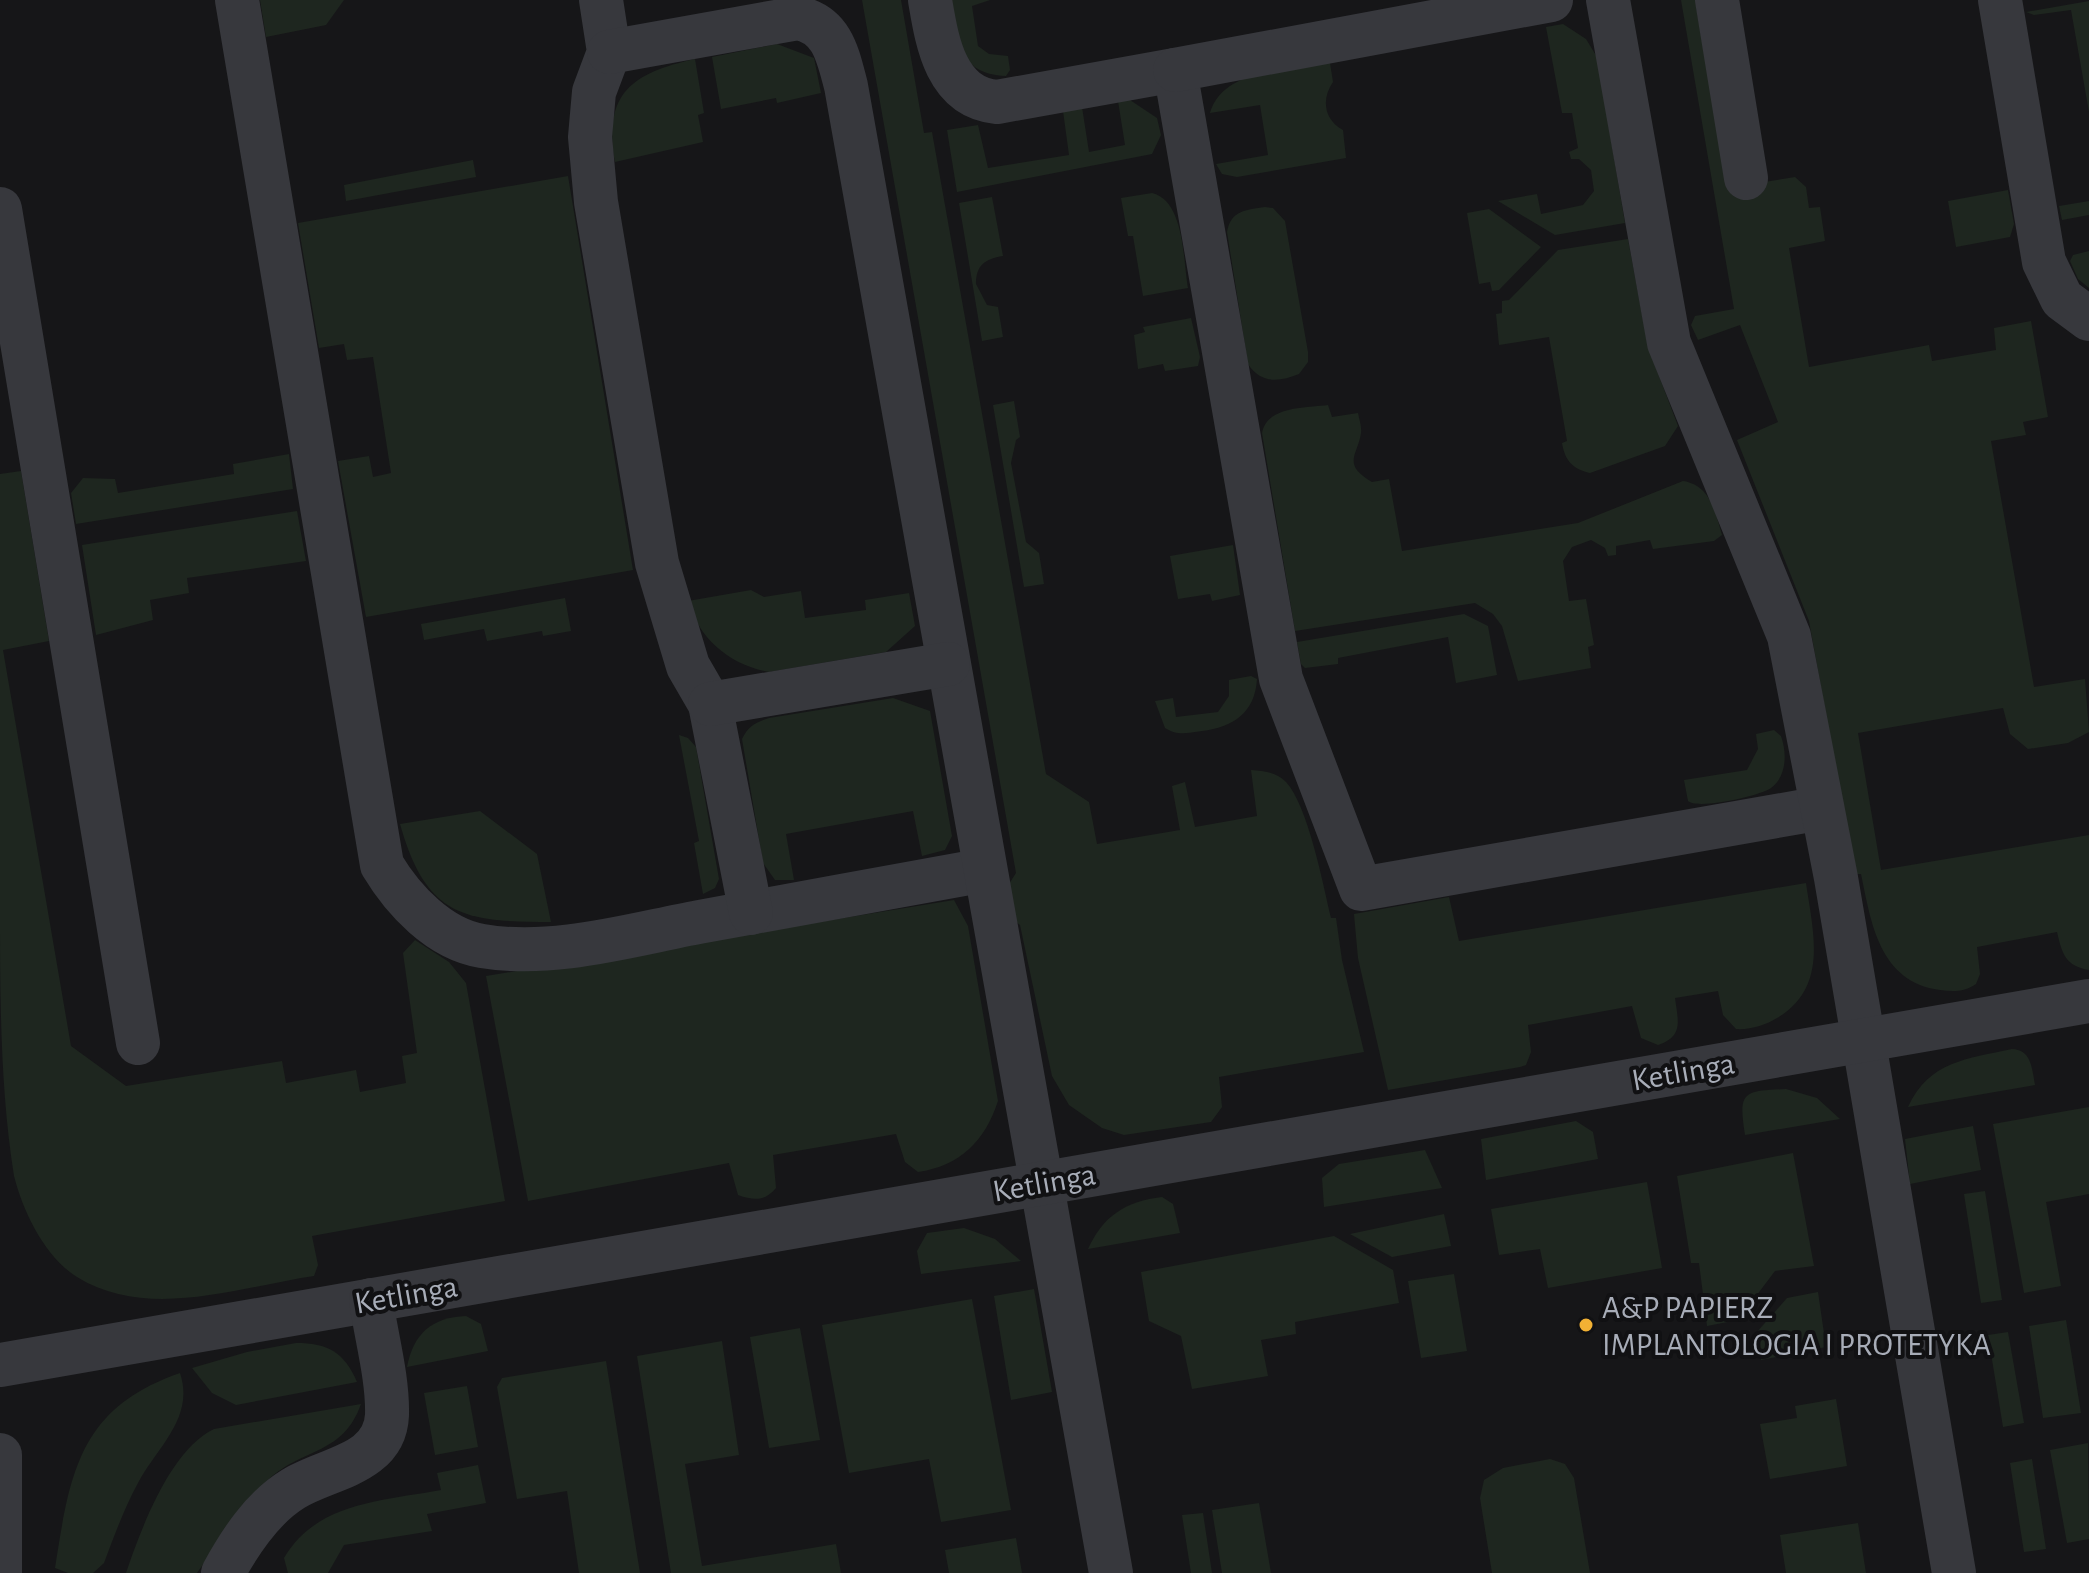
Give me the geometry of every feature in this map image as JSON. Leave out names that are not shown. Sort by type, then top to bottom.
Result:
[{"type":"street","points":[[237,0],[382,865],[400,896],[427,918],[480,946],[535,949],[985,870]]},
{"type":"street","points":[[601,0],[609,52],[594,92],[590,137],[596,202],[657,563],[688,666],[710,704],[751,913]]},
{"type":"street","points":[[930,0],[939,51],[949,71],[971,94],[984,101],[997,102],[1551,0]]},
{"type":"street","points":[[1608,0],[1669,343],[1789,636],[1864,1040],[1954,1573]]},
{"type":"street","points":[[1717,0],[1746,178]]},
{"type":"street","points":[[2000,0],[2044,262],[2062,299],[2089,319]]},
{"type":"street","points":[[609,52],[798,18],[819,28],[836,47],[985,870],[1045,1182],[1111,1573]]},
{"type":"street","points":[[1175,70],[1281,679],[1361,889],[1822,808]]},
{"type":"street","points":[[0,209],[138,1043]]},
{"type":"street","points":[[710,704],[948,664]]},
{"type":"street","name":"Ketlinga","points":[[0,1365],[2089,1001]]},
{"type":"street","points":[[223,1573],[263,1515],[292,1489],[357,1461],[378,1444],[387,1416],[371,1300]]},
{"type":"street","points":[[0,1455],[0,1573]]},
{"type":"shaded area","points":[[260,0],[344,0],[326,25],[266,37]]},
{"type":"shaded area","points":[[862,0],[901,0],[924,133],[932,132],[1046,774],[1089,802],[1097,844],[1180,830],[1172,786],[1185,782],[1195,827],[1257,816],[1251,770],[1274,774],[1286,782],[1308,827],[1331,918],[1336,918],[1342,960],[1364,1052],[1219,1077],[1222,1107],[1211,1122],[1124,1135],[1102,1128],[1069,1105],[1052,1076],[1020,925],[1011,918],[1009,884],[1016,873]]},
{"type":"shaded area","points":[[950,0],[990,0],[972,6],[978,46],[989,54],[1008,56],[1010,70],[1006,76],[990,74],[969,61],[958,41]]},
{"type":"shaded area","points":[[1681,0],[1695,0],[1727,188],[1795,177],[1806,187],[1809,208],[1820,207],[1825,241],[1789,248],[1809,367],[1929,345],[1932,361],[1996,350],[1994,328],[2031,321],[2048,417],[2023,422],[2026,435],[1991,441],[2034,687],[2085,679],[2089,732],[2068,743],[2028,749],[2010,734],[2003,708],[1858,733],[1881,870],[2089,835],[2089,970],[2070,962],[2057,932],[1977,947],[1980,974],[1976,984],[1963,990],[1945,991],[1920,985],[1903,975],[1881,947],[1861,874],[1855,874],[1809,621],[1737,440],[1778,422],[1740,325],[1698,340],[1691,325],[1695,316],[1734,309]]},
{"type":"shaded area","points":[[2089,1],[2089,112],[2071,10],[2034,15],[2026,12]]},
{"type":"shaded area","points":[[1563,24],[1586,39],[1597,57],[1625,223],[1555,235],[1498,201],[1537,194],[1541,214],[1583,205],[1594,191],[1591,170],[1579,159],[1571,159],[1569,152],[1578,148],[1572,113],[1562,113],[1546,27]]},
{"type":"shaded area","points":[[777,44],[814,58],[821,93],[777,103],[776,98],[721,109],[712,57]]},
{"type":"shaded area","points":[[695,59],[704,113],[698,115],[703,142],[615,162],[612,138],[614,119],[618,103],[627,90],[654,71]]},
{"type":"shaded area","points":[[1330,63],[1333,82],[1327,95],[1326,109],[1332,121],[1343,130],[1346,158],[1237,177],[1222,174],[1216,164],[1268,155],[1260,105],[1210,113],[1217,98],[1229,87],[1261,73]]},
{"type":"shaded area","points":[[1130,100],[1157,118],[1161,135],[1152,154],[957,192],[947,130],[978,125],[988,168],[1069,155],[1063,111],[1082,107],[1089,152],[1125,145],[1118,101]]},
{"type":"shaded area","points":[[473,160],[476,177],[346,201],[344,185]]},
{"type":"shaded area","points":[[568,176],[633,570],[366,617],[338,461],[369,456],[373,477],[391,473],[373,357],[347,360],[344,344],[319,348],[298,223]]},
{"type":"shaded area","points":[[2008,190],[2014,224],[2010,237],[1956,247],[1948,201]]},
{"type":"shaded area","points":[[1152,193],[1163,198],[1177,219],[1188,288],[1143,296],[1133,236],[1128,236],[1121,198]]},
{"type":"shaded area","points":[[992,197],[1003,256],[983,264],[976,284],[987,305],[998,307],[1003,337],[982,341],[959,203]]},
{"type":"shaded area","points":[[2089,201],[2089,215],[2062,220],[2059,206]]},
{"type":"shaded area","points":[[1265,207],[1273,208],[1285,221],[1308,352],[1308,362],[1299,374],[1278,380],[1259,375],[1248,364],[1227,232],[1236,215]]},
{"type":"shaded area","points":[[1489,209],[1541,247],[1499,290],[1492,291],[1490,282],[1479,284],[1467,213]]},
{"type":"shaded area","points":[[1628,239],[1648,347],[1678,426],[1665,446],[1590,473],[1571,463],[1563,449],[1562,443],[1567,441],[1549,337],[1499,345],[1496,314],[1502,313],[1502,301],[1509,300],[1558,250]]},
{"type":"shaded area","points":[[2089,251],[2089,288],[2078,279],[2070,261],[2073,255]]},
{"type":"shaded area","points":[[1191,318],[1200,357],[1198,366],[1165,371],[1163,364],[1138,369],[1134,335],[1145,332],[1143,327]]},
{"type":"shaded area","points":[[1014,401],[1020,437],[1016,440],[1011,463],[1026,542],[1039,553],[1044,584],[1024,587],[993,405]]},
{"type":"shaded area","points":[[1328,405],[1332,417],[1358,413],[1361,431],[1354,464],[1372,482],[1389,479],[1402,551],[1578,523],[1683,481],[1700,488],[1710,500],[1722,535],[1714,541],[1653,549],[1650,540],[1616,546],[1616,555],[1608,556],[1605,548],[1591,540],[1572,547],[1563,561],[1569,601],[1586,599],[1594,645],[1588,647],[1591,668],[1518,681],[1502,626],[1493,614],[1475,603],[1295,631],[1262,433],[1265,424],[1279,413]]},
{"type":"shaded area","points":[[289,454],[293,489],[76,524],[71,493],[83,478],[115,479],[118,493],[234,474],[233,464]]},
{"type":"shaded area","points":[[21,471],[49,641],[3,650],[71,1046],[126,1086],[282,1061],[286,1083],[356,1070],[360,1092],[406,1083],[402,1056],[417,1053],[403,953],[415,940],[449,962],[466,983],[505,1201],[312,1236],[318,1265],[314,1276],[194,1297],[133,1297],[104,1290],[77,1277],[45,1246],[29,1219],[14,1176],[2,1041],[0,474]]},
{"type":"shaded area","points":[[297,511],[306,561],[187,578],[189,593],[150,600],[153,620],[96,635],[82,545]]},
{"type":"shaded area","points":[[1233,545],[1240,595],[1212,601],[1210,594],[1178,599],[1170,556]]},
{"type":"shaded area","points":[[751,590],[764,597],[801,591],[805,618],[866,610],[865,600],[909,593],[915,626],[886,652],[769,672],[741,663],[718,648],[700,627],[688,601]]},
{"type":"shaded area","points":[[565,598],[571,631],[543,636],[542,631],[487,641],[484,629],[424,640],[421,624]]},
{"type":"shaded area","points":[[1464,614],[1488,626],[1497,675],[1456,683],[1448,637],[1338,658],[1338,664],[1305,668],[1301,664],[1297,642]]},
{"type":"shaded area","points":[[1251,676],[1257,679],[1252,701],[1232,722],[1187,733],[1165,728],[1155,701],[1173,698],[1176,717],[1218,712],[1229,696],[1229,680]]},
{"type":"shaded area","points":[[893,698],[930,711],[952,836],[945,850],[922,856],[913,811],[786,834],[794,880],[775,880],[763,863],[742,739],[744,735],[753,725],[769,718]]},
{"type":"shaded area","points":[[1774,730],[1781,736],[1785,757],[1783,771],[1771,788],[1729,801],[1703,804],[1688,801],[1684,780],[1747,770],[1758,749],[1756,734]]},
{"type":"shaded area","points":[[679,735],[688,738],[696,747],[719,879],[715,888],[703,894],[694,843],[699,841]]},
{"type":"shaded area","points":[[480,811],[537,854],[551,922],[494,920],[471,915],[452,908],[422,878],[410,855],[400,824]]},
{"type":"shaded area","points":[[1806,883],[1814,939],[1811,975],[1793,1005],[1773,1021],[1752,1028],[1736,1029],[1723,1015],[1718,991],[1675,998],[1676,1032],[1658,1045],[1641,1038],[1632,1006],[1528,1025],[1531,1052],[1526,1065],[1388,1090],[1358,958],[1354,914],[1449,897],[1459,941]]},
{"type":"shaded area","points":[[954,900],[968,926],[998,1101],[986,1128],[958,1157],[933,1169],[918,1172],[905,1162],[896,1134],[773,1155],[776,1188],[759,1199],[738,1195],[729,1163],[528,1201],[486,976]]},
{"type":"shaded area","points":[[2019,1050],[2027,1057],[2035,1085],[1908,1107],[1927,1080],[1938,1071],[1951,1064]]},
{"type":"shaded area","points":[[1786,1089],[1817,1098],[1840,1119],[1745,1135],[1742,1110],[1747,1096],[1760,1091]]},
{"type":"shaded area","points":[[2089,1107],[2089,1194],[2046,1202],[2061,1286],[2024,1293],[1993,1124]]},
{"type":"shaded area","points":[[1576,1121],[1593,1132],[1598,1159],[1486,1180],[1481,1139]]},
{"type":"shaded area","points":[[1973,1126],[1981,1170],[1910,1184],[1905,1139]]},
{"type":"shaded area","points":[[1425,1150],[1442,1188],[1324,1207],[1322,1178],[1339,1164]]},
{"type":"shaded area","points":[[1793,1153],[1814,1266],[1775,1271],[1738,1320],[1707,1326],[1699,1263],[1691,1263],[1677,1176]]},
{"type":"shaded area","points":[[1647,1182],[1662,1268],[1548,1288],[1540,1249],[1499,1255],[1491,1209]]},
{"type":"shaded area","points":[[1985,1191],[2002,1300],[1981,1303],[1964,1194]]},
{"type":"shaded area","points":[[1162,1197],[1173,1204],[1180,1233],[1088,1249],[1101,1228],[1117,1212],[1137,1202]]},
{"type":"shaded area","points":[[1444,1214],[1451,1246],[1392,1257],[1350,1234]]},
{"type":"shaded area","points":[[964,1228],[995,1239],[1021,1261],[921,1274],[917,1251],[927,1233]]},
{"type":"shaded area","points":[[1334,1236],[1393,1270],[1399,1303],[1295,1322],[1296,1334],[1261,1340],[1268,1376],[1192,1389],[1181,1336],[1149,1321],[1141,1272]]},
{"type":"shaded area","points":[[1454,1274],[1467,1351],[1421,1358],[1408,1281]]},
{"type":"shaded area","points":[[1034,1289],[1052,1392],[1011,1400],[994,1296]]},
{"type":"shaded area","points":[[1818,1292],[1826,1347],[1761,1360],[1756,1333],[1787,1298]]},
{"type":"shaded area","points":[[972,1299],[1011,1510],[941,1522],[929,1459],[849,1473],[822,1325]]},
{"type":"shaded area","points":[[466,1316],[481,1324],[488,1351],[407,1367],[414,1345],[426,1330],[443,1320]]},
{"type":"shaded area","points":[[2066,1320],[2081,1413],[2043,1418],[2029,1326]]},
{"type":"shaded area","points":[[800,1328],[820,1440],[769,1448],[750,1337]]},
{"type":"shaded area","points":[[2008,1332],[2024,1423],[2003,1427],[1988,1335]]},
{"type":"shaded area","points":[[722,1341],[739,1455],[685,1464],[702,1566],[836,1544],[841,1573],[671,1573],[637,1356]]},
{"type":"shaded area","points":[[296,1343],[334,1351],[346,1363],[357,1382],[236,1405],[212,1393],[192,1368],[247,1352]]},
{"type":"shaded area","points":[[606,1361],[640,1573],[579,1573],[567,1491],[517,1499],[497,1387],[502,1378]]},
{"type":"shaded area","points":[[180,1373],[183,1389],[178,1418],[133,1493],[104,1563],[93,1573],[68,1573],[55,1568],[67,1502],[85,1448],[100,1425],[120,1405],[146,1388]]},
{"type":"shaded area","points":[[467,1386],[478,1447],[435,1455],[424,1393]]},
{"type":"shaded area","points":[[1836,1399],[1847,1466],[1770,1479],[1760,1424],[1797,1418],[1795,1406]]},
{"type":"shaded area","points":[[361,1404],[344,1433],[282,1469],[259,1489],[197,1573],[126,1573],[159,1492],[198,1439],[214,1429]]},
{"type":"shaded area","points":[[2088,1443],[2089,1539],[2067,1543],[2050,1450]]},
{"type":"shaded area","points":[[1550,1459],[1565,1464],[1574,1478],[1590,1573],[1492,1573],[1480,1498],[1484,1480],[1503,1468]]},
{"type":"shaded area","points":[[2032,1459],[2046,1549],[2024,1552],[2010,1463]]},
{"type":"shaded area","points":[[478,1465],[486,1503],[427,1514],[432,1531],[344,1545],[328,1573],[288,1573],[284,1558],[298,1539],[314,1525],[353,1507],[441,1490],[437,1473]]},
{"type":"shaded area","points":[[1259,1503],[1271,1573],[1222,1573],[1212,1510]]},
{"type":"shaded area","points":[[1203,1513],[1212,1573],[1191,1573],[1182,1515]]},
{"type":"shaded area","points":[[1858,1523],[1866,1573],[1786,1573],[1780,1535]]},
{"type":"shaded area","points":[[1016,1538],[1022,1573],[949,1573],[945,1550]]},
{"type":"place","name":"A&P PAPIERZ IMPLANTOLOGIA I PROTETYKA","points":[[1586,1325]]}]
